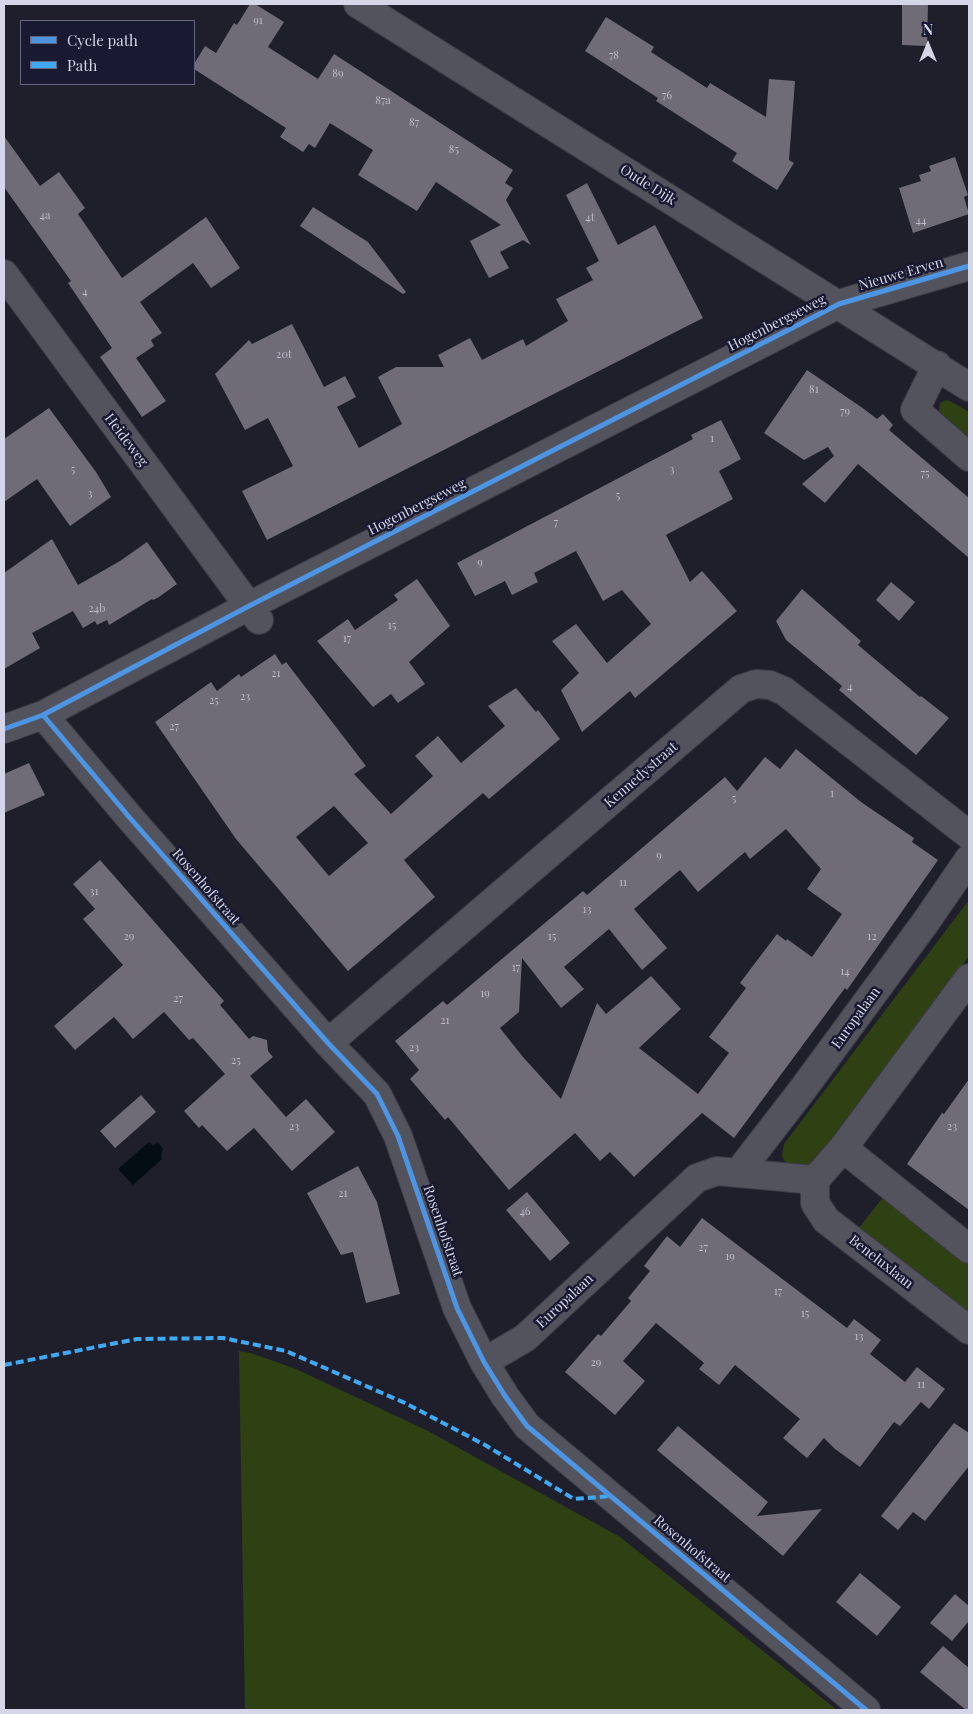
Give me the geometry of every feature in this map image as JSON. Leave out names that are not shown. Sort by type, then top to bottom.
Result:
[{"type":"street","name":"Oude Dijk","points":[[358,4],[937,365],[969,387]]},
{"type":"street","name":"Nieuwe Erven","points":[[839,304],[969,266]]},
{"type":"street","name":"Heideweg","points":[[7,284],[254,613]]},
{"type":"street","name":"Hogenbergseweg","points":[[4,729],[42,714],[254,613],[839,304]]},
{"type":"street","points":[[937,365],[915,410],[969,457]]},
{"type":"street","name":"Kennedystraat","points":[[328,1043],[741,689],[756,684],[770,685],[784,691],[969,834]]},
{"type":"street","name":"Rosenhofstraat","points":[[42,714],[328,1043],[377,1094],[398,1136],[457,1308],[484,1362],[505,1396],[527,1426],[866,1710]]},
{"type":"street","name":"Europalaan","points":[[738,1174],[926,923],[969,859]]},
{"type":"street","points":[[816,1180],[843,1148],[969,978]]},
{"type":"street","points":[[843,1148],[969,1249]]},
{"type":"street","name":"Europalaan","points":[[484,1362],[525,1338],[697,1178],[717,1172],[816,1180]]},
{"type":"street","name":"Beneluxlaan","points":[[816,1180],[816,1203],[826,1220],[969,1330]]},
{"type":"green space","points":[[946,400],[969,412],[969,438],[939,411],[940,403]]},
{"type":"green space","points":[[969,900],[969,956],[824,1153],[811,1166],[796,1169],[785,1162],[782,1156],[784,1144]]},
{"type":"green space","points":[[885,1195],[969,1262],[969,1316],[858,1229]]},
{"type":"green space","points":[[239,1351],[251,1353],[296,1369],[428,1431],[620,1537],[837,1710],[245,1710]]},
{"type":"shaded area","points":[[149,1142],[152,1145],[158,1143],[163,1148],[162,1159],[133,1185],[118,1169]]},
{"type":"building","points":[[250,4],[255,4],[284,22],[268,47],[318,79],[334,54],[513,170],[505,183],[513,188],[506,200],[531,245],[523,240],[500,252],[509,268],[489,278],[470,241],[501,225],[436,182],[417,211],[358,175],[373,150],[330,123],[315,148],[309,144],[303,152],[280,137],[286,128],[195,70],[195,62],[205,46],[216,53],[234,23],[237,25]]},
{"type":"building","points":[[902,4],[928,4],[927,46],[902,45]]},
{"type":"building","points":[[606,17],[654,47],[651,52],[707,88],[710,83],[766,117],[769,79],[795,81],[789,160],[794,163],[777,190],[732,161],[737,153],[656,101],[658,98],[585,51]]},
{"type":"building","points":[[4,136],[40,186],[59,172],[85,208],[78,214],[122,278],[206,217],[240,268],[211,288],[193,263],[140,302],[162,333],[151,340],[154,346],[136,358],[166,401],[142,417],[100,357],[112,348],[68,283],[71,281],[4,187]]},
{"type":"building","points":[[955,157],[968,195],[964,197],[969,214],[913,233],[899,188],[921,181],[919,175],[931,171],[929,166]]},
{"type":"building","points":[[587,183],[618,245],[655,225],[703,318],[267,540],[242,491],[293,466],[268,418],[245,430],[215,374],[249,340],[252,344],[292,324],[324,387],[345,376],[356,397],[337,407],[359,448],[402,424],[378,377],[396,367],[444,367],[438,355],[470,338],[482,360],[523,339],[526,346],[568,321],[556,299],[593,280],[586,268],[599,261],[566,195]]},
{"type":"building","points":[[313,207],[368,242],[406,292],[403,294],[300,226]]},
{"type":"building","points":[[807,370],[877,419],[883,414],[893,425],[889,430],[969,498],[969,558],[858,464],[825,503],[802,484],[834,456],[828,447],[804,460],[764,433]]},
{"type":"building","points":[[49,408],[96,472],[111,497],[70,526],[37,479],[4,502],[4,439]]},
{"type":"building","points":[[721,420],[741,459],[719,471],[733,499],[666,535],[690,582],[702,571],[737,611],[635,698],[630,691],[582,732],[561,690],[579,673],[552,641],[576,624],[607,663],[651,624],[622,590],[603,601],[576,551],[534,573],[538,582],[512,595],[505,581],[475,596],[457,563],[693,439],[691,435]]},
{"type":"building","points":[[52,539],[78,585],[120,561],[147,542],[177,584],[159,597],[152,599],[109,625],[107,620],[97,625],[95,621],[83,628],[73,611],[32,633],[40,648],[4,669],[4,573]]},
{"type":"building","points":[[417,579],[450,626],[409,662],[425,684],[398,703],[391,694],[373,707],[317,641],[348,619],[355,630],[398,600],[394,595]]},
{"type":"building","points":[[891,582],[915,602],[899,621],[876,600]]},
{"type":"building","points":[[802,589],[861,641],[858,645],[920,697],[949,718],[916,755],[839,690],[842,686],[786,640],[776,621]]},
{"type":"building","points":[[275,654],[282,665],[286,662],[366,766],[354,774],[391,814],[433,776],[415,756],[438,736],[461,763],[505,726],[488,706],[516,688],[536,712],[538,710],[560,739],[489,799],[483,793],[404,860],[435,897],[348,971],[236,839],[155,722],[211,682],[217,691],[239,674],[241,677]],"holes":[[[334,806],[368,843],[329,876],[296,837]]]},
{"type":"building","points":[[796,749],[861,802],[914,838],[912,842],[938,860],[847,990],[845,988],[734,1138],[702,1113],[634,1177],[610,1152],[600,1161],[575,1133],[509,1190],[448,1117],[445,1120],[410,1079],[419,1070],[395,1041],[443,1001],[447,1005],[583,891],[587,895],[725,777],[737,791],[765,757],[780,769]],"holes":[[[786,829],[821,869],[807,889],[842,914],[812,957],[777,934],[740,983],[746,988],[709,1037],[729,1053],[698,1094],[639,1048],[681,1009],[651,976],[606,1014],[597,1003],[561,1099],[500,1028],[519,1012],[522,958],[561,1008],[584,989],[564,967],[609,929],[642,970],[667,948],[634,909],[680,870],[698,892],[745,852],[750,859]]]},
{"type":"building","points":[[29,763],[45,795],[4,813],[4,774]]},
{"type":"building","points":[[100,860],[224,1001],[220,1005],[249,1039],[253,1036],[267,1040],[268,1051],[273,1057],[250,1076],[286,1117],[306,1099],[335,1132],[292,1171],[254,1128],[227,1151],[202,1125],[199,1128],[184,1111],[225,1074],[193,1038],[189,1040],[164,1012],[133,1039],[114,1017],[75,1050],[54,1026],[123,965],[83,919],[95,909],[73,884]]},
{"type":"building","points":[[969,1079],[969,1210],[907,1164],[942,1113],[944,1114]]},
{"type":"building","points":[[141,1095],[156,1112],[115,1148],[100,1131]]},
{"type":"building","points":[[358,1166],[377,1202],[400,1294],[366,1303],[353,1252],[341,1255],[307,1193]]},
{"type":"building","points":[[527,1192],[570,1243],[550,1261],[506,1210]]},
{"type":"building","points":[[702,1218],[847,1328],[854,1319],[881,1340],[870,1354],[905,1382],[917,1367],[945,1389],[929,1409],[921,1402],[900,1426],[894,1422],[860,1467],[835,1449],[824,1438],[807,1458],[783,1438],[800,1419],[735,1365],[719,1385],[699,1369],[704,1363],[656,1323],[623,1361],[645,1381],[615,1415],[565,1372],[598,1334],[601,1336],[631,1301],[628,1298],[650,1271],[644,1266],[667,1236],[680,1247]]},
{"type":"building","points":[[954,1423],[969,1433],[969,1466],[925,1521],[913,1512],[898,1530],[881,1516]]},
{"type":"building","points":[[678,1426],[768,1502],[757,1516],[822,1509],[783,1556],[657,1450]]},
{"type":"building","points":[[860,1573],[901,1607],[877,1636],[836,1602]]},
{"type":"building","points":[[955,1594],[969,1606],[969,1621],[952,1641],[930,1623]]},
{"type":"building","points":[[943,1646],[969,1668],[969,1710],[966,1710],[920,1672]]},
{"type":"marked path","points":[[4,1365],[137,1339],[223,1338],[286,1351],[405,1403],[485,1445],[574,1499],[611,1496]]},
{"type":"cycle path","points":[[4,729],[43,715],[249,606],[839,304],[969,266]]},
{"type":"cycle path","points":[[43,715],[130,818],[328,1043],[377,1094],[398,1136],[457,1308],[484,1362],[505,1396],[527,1426],[866,1710]]}]
